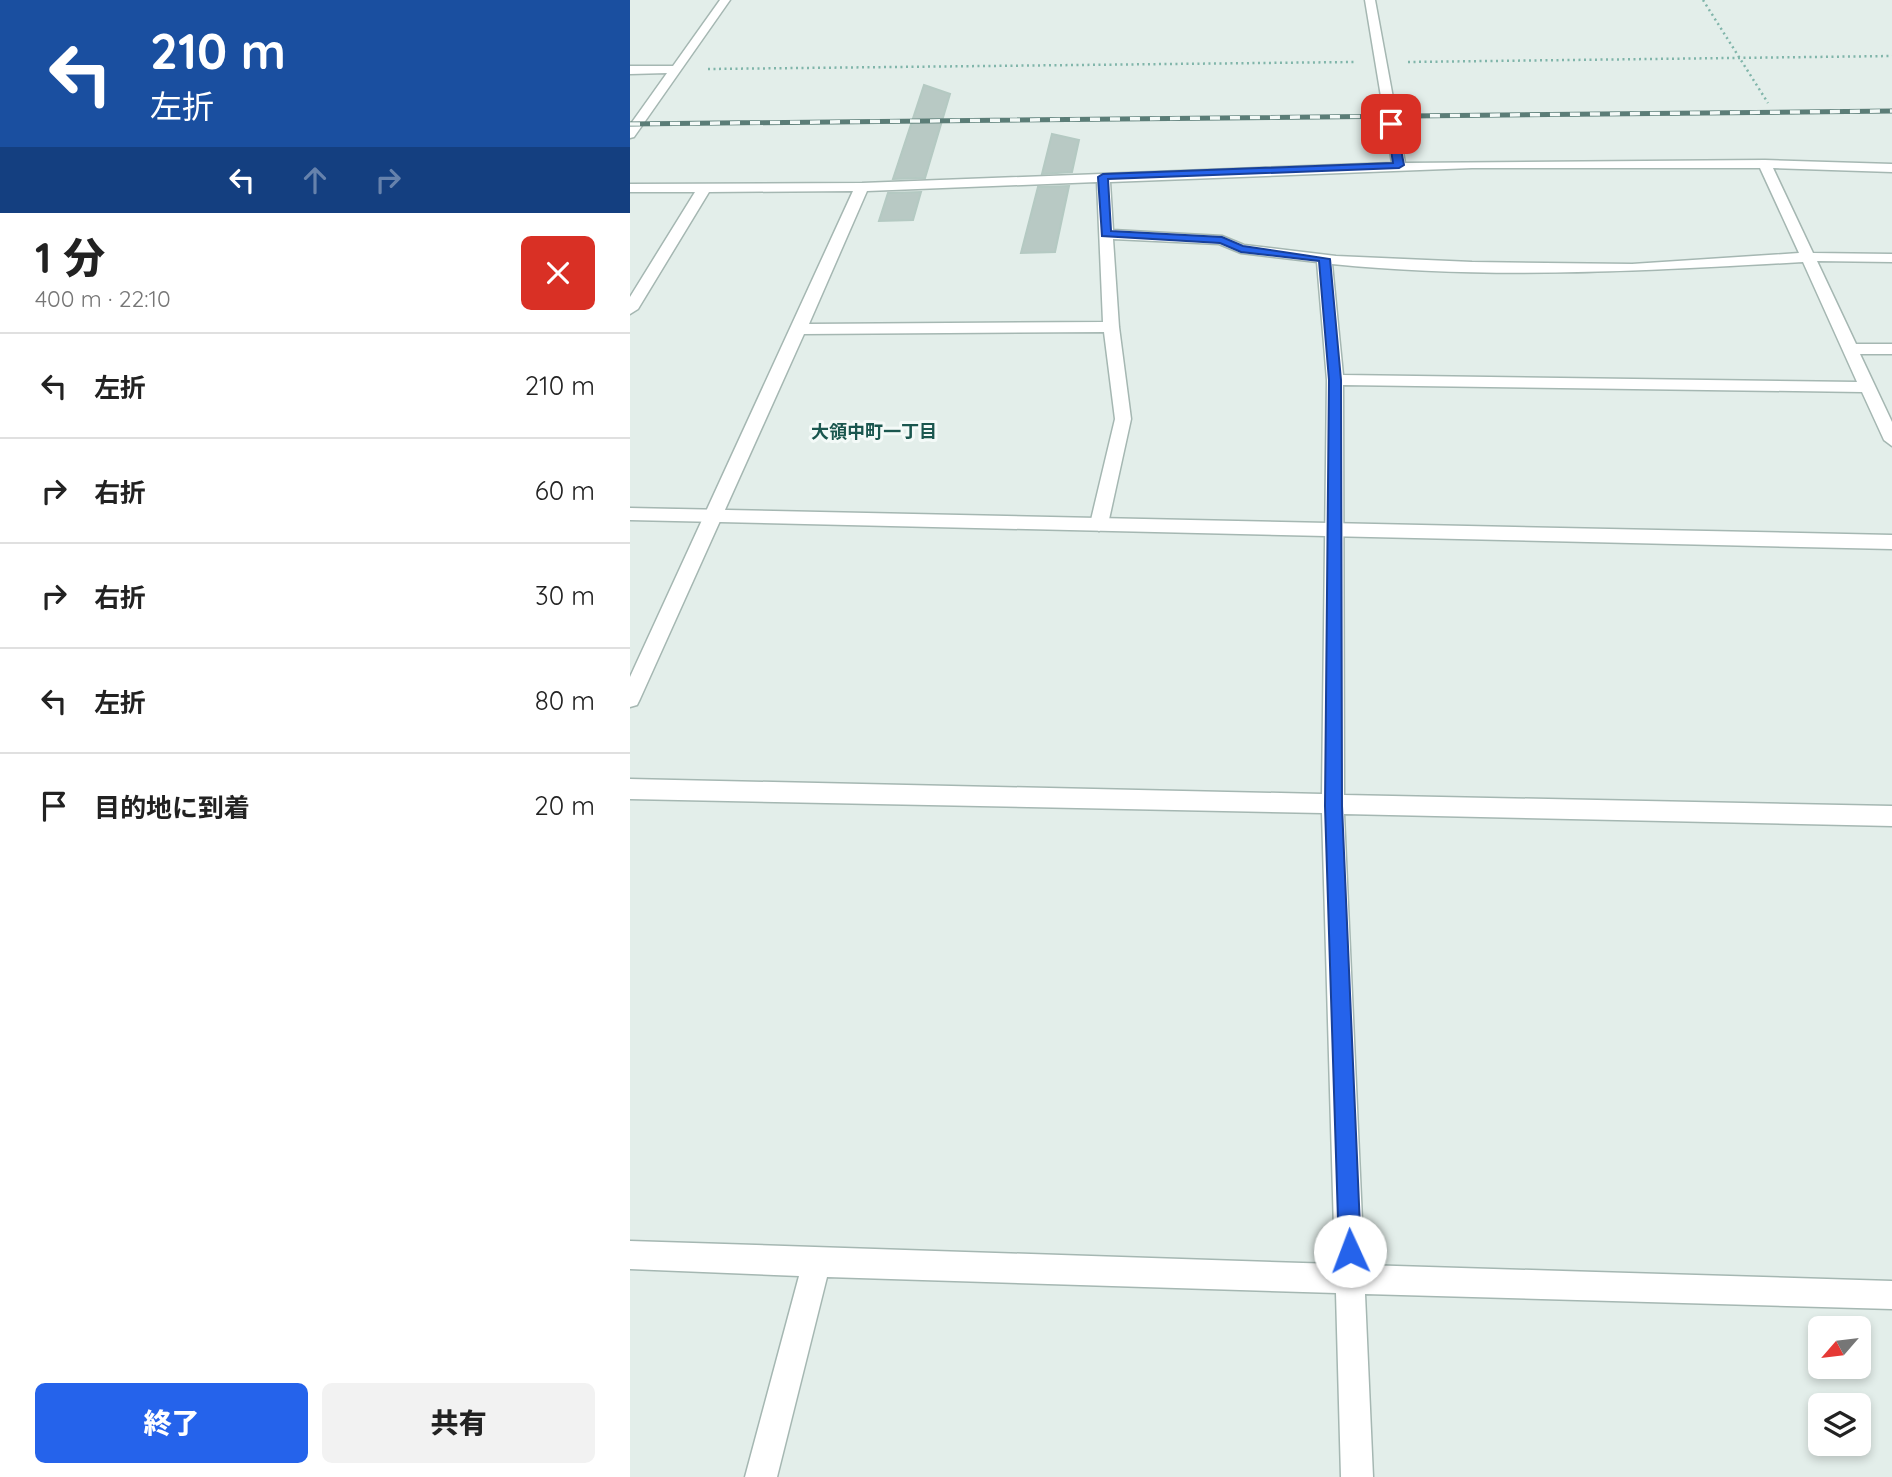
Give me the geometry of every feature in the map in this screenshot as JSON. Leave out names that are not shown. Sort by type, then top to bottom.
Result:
[{"type":"street","points":[[630,134],[725,0]]},
{"type":"street","points":[[1370,0],[1399,165]]},
{"type":"street","points":[[630,70],[676,69]]},
{"type":"street","points":[[1765,164],[1892,440]]},
{"type":"street","points":[[630,188],[862,187],[1399,165],[1765,164],[1892,168]]},
{"type":"street","points":[[1099,524],[1123,419],[1111,327],[1103,177]]},
{"type":"street","points":[[630,309],[705,187]]},
{"type":"street","points":[[630,699],[716,515],[862,187]]},
{"type":"street","points":[[1106,234],[1222,240],[1241,248],[1324,259],[1472,266],[1632,268],[1808,257],[1892,258]]},
{"type":"street","points":[[1324,259],[1335,380],[1334,806],[1357,1477]]},
{"type":"street","points":[[799,329],[1111,327]]},
{"type":"street","points":[[1850,349],[1892,349]]},
{"type":"street","points":[[1335,380],[1868,387]]},
{"type":"street","points":[[630,514],[1696,540],[1892,542]]},
{"type":"street","points":[[630,789],[1892,816]]},
{"type":"street","points":[[630,1255],[1892,1295]]},
{"type":"street","points":[[761,1477],[817,1263]]},
{"type":"path","points":[[1703,0],[1768,103]]},
{"type":"path","points":[[676,69],[1892,56]]},
{"type":"building","points":[[924,85],[950,94],[925,178],[893,179]]},
{"type":"building","points":[[1052,134],[1079,140],[1072,172],[1042,174]]},
{"type":"building","points":[[1069,186],[1055,252],[1021,253],[1038,187]]},
{"type":"building","points":[[921,192],[913,220],[879,221],[888,193]]},
{"type":"railway","points":[[630,124],[1892,111]]},
{"type":"district","name":"大領中町一丁目","points":[[874,431]]},
{"type":"route","points":[[1350,1251],[1334,806],[1335,380],[1324,259],[1241,248],[1222,240],[1106,234],[1103,177],[1399,165],[1391,124]]}]
